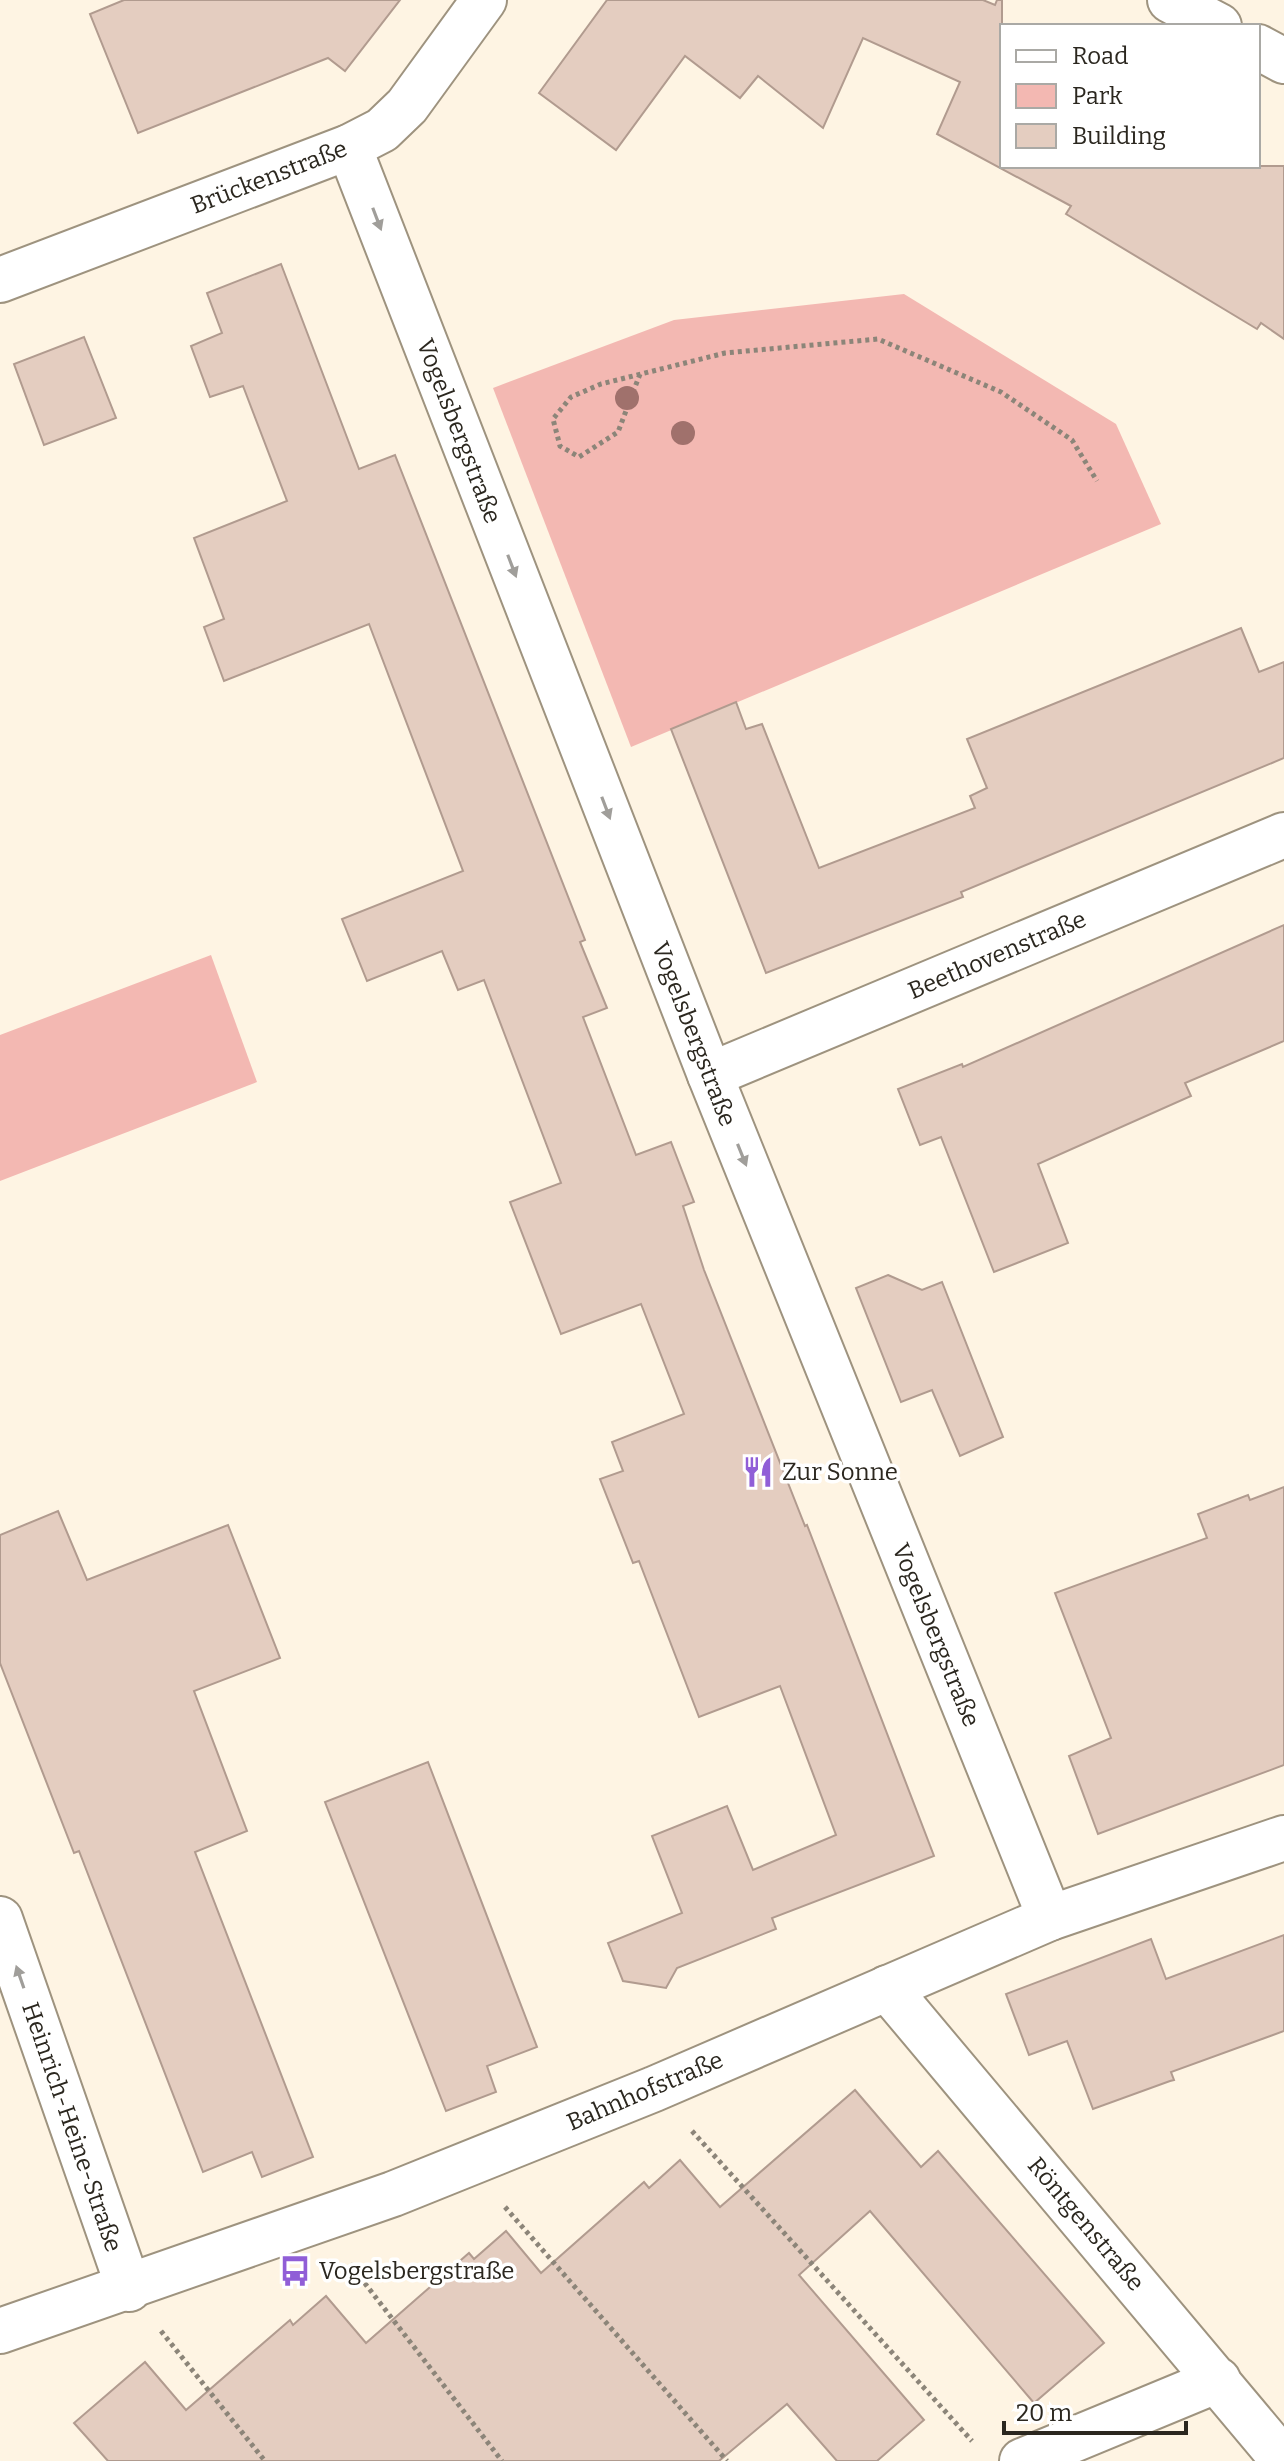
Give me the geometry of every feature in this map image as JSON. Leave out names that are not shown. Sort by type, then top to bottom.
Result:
[{"type":"street","name":"Brückenstraße","points":[[0,280],[349,147],[382,130],[407,106],[484,0]]},
{"type":"street","points":[[1170,0],[1215,24]]},
{"type":"street","points":[[1260,48],[1284,61]]},
{"type":"street","name":"Vogelsbergstraße","points":[[349,147],[710,1075],[1050,1918]]},
{"type":"street","name":"Beethovenstraße","points":[[710,1075],[1284,835]]},
{"type":"street","name":"Bahnhofstraße","points":[[0,2331],[318,2222],[654,2089],[1050,1918],[1284,1838]]},
{"type":"street","name":"Heinrich-Heine-Straße","points":[[0,1919],[129,2289]]},
{"type":"street","name":"Röntgenstraße","points":[[887,1988],[1284,2461]]},
{"type":"street","points":[[1022,2461],[1218,2380]]},
{"type":"path","points":[[640,374],[618,432],[579,457],[560,446],[553,419],[571,397],[601,384],[640,374],[725,353],[878,339],[1001,392],[1072,440],[1097,481]]},
{"type":"path","points":[[654,2089],[979,2449]]},
{"type":"path","points":[[467,2164],[727,2461]]},
{"type":"path","points":[[318,2222],[502,2461]]},
{"type":"path","points":[[129,2289],[265,2461]]},
{"type":"green space","points":[[904,294],[1116,424],[1161,524],[631,747],[493,388],[674,320]]},
{"type":"green space","points":[[211,955],[257,1082],[0,1181],[0,1035]]},
{"type":"building","points":[[124,0],[400,0],[345,71],[328,58],[138,133],[90,14]]},
{"type":"building","points":[[607,0],[983,0],[995,5],[997,0],[1002,0],[1000,168],[937,134],[960,82],[863,38],[823,128],[758,76],[740,98],[685,56],[616,150],[539,93]]},
{"type":"building","points":[[1284,166],[1284,339],[1261,323],[1257,329],[1066,214],[1071,206],[1000,168]]},
{"type":"building","points":[[281,264],[359,469],[395,455],[585,940],[580,942],[607,1008],[583,1017],[636,1155],[671,1142],[694,1202],[683,1206],[704,1270],[807,1525],[934,1856],[772,1918],[776,1929],[677,1968],[666,1988],[623,1981],[608,1943],[682,1913],[652,1836],[727,1806],[753,1870],[836,1835],[780,1686],[699,1717],[639,1561],[633,1563],[600,1479],[623,1471],[612,1442],[684,1414],[641,1304],[561,1334],[510,1202],[561,1183],[484,980],[458,990],[442,951],[367,981],[342,919],[463,871],[369,624],[224,681],[204,627],[224,619],[194,538],[287,501],[243,386],[210,397],[191,346],[222,333],[207,293]]},
{"type":"building","points":[[84,337],[116,418],[44,445],[14,364]]},
{"type":"building","points":[[1241,628],[1259,672],[1284,662],[1284,758],[961,892],[963,897],[766,973],[671,729],[736,702],[746,729],[762,724],[819,868],[975,808],[970,796],[987,788],[967,739]]},
{"type":"building","points":[[1284,925],[1284,1041],[1185,1083],[1191,1096],[1038,1164],[1068,1243],[994,1272],[941,1137],[920,1145],[898,1089],[962,1064],[963,1067]]},
{"type":"building","points":[[888,1275],[922,1290],[942,1282],[1003,1437],[960,1456],[932,1390],[901,1402],[856,1288]]},
{"type":"building","points":[[1284,1487],[1284,1765],[1098,1834],[1069,1756],[1111,1738],[1055,1593],[1207,1538],[1198,1514],[1248,1495],[1250,1500]]},
{"type":"building","points":[[58,1511],[87,1580],[228,1525],[280,1658],[194,1691],[247,1831],[195,1852],[313,2157],[262,2177],[252,2152],[203,2172],[79,1851],[74,1853],[0,1663],[0,1535]]},
{"type":"building","points":[[428,1762],[537,2047],[487,2066],[496,2092],[446,2111],[325,1802]]},
{"type":"building","points":[[1284,1935],[1284,2031],[1171,2072],[1174,2080],[1093,2109],[1067,2041],[1029,2055],[1006,1994],[1151,1939],[1166,1979]]},
{"type":"building","points":[[855,2090],[921,2167],[938,2151],[1104,2343],[1034,2403],[870,2211],[799,2275],[924,2420],[877,2461],[837,2461],[787,2404],[719,2461],[108,2461],[74,2423],[145,2362],[186,2410],[290,2320],[293,2325],[326,2296],[366,2343],[469,2253],[474,2259],[506,2231],[541,2273],[644,2182],[649,2188],[680,2160],[720,2207]]},
{"type":"place","name":"Zur Sonne","points":[[758,1472]]},
{"type":"place","name":"Vogelsbergstraße","points":[[295,2271]]}]
